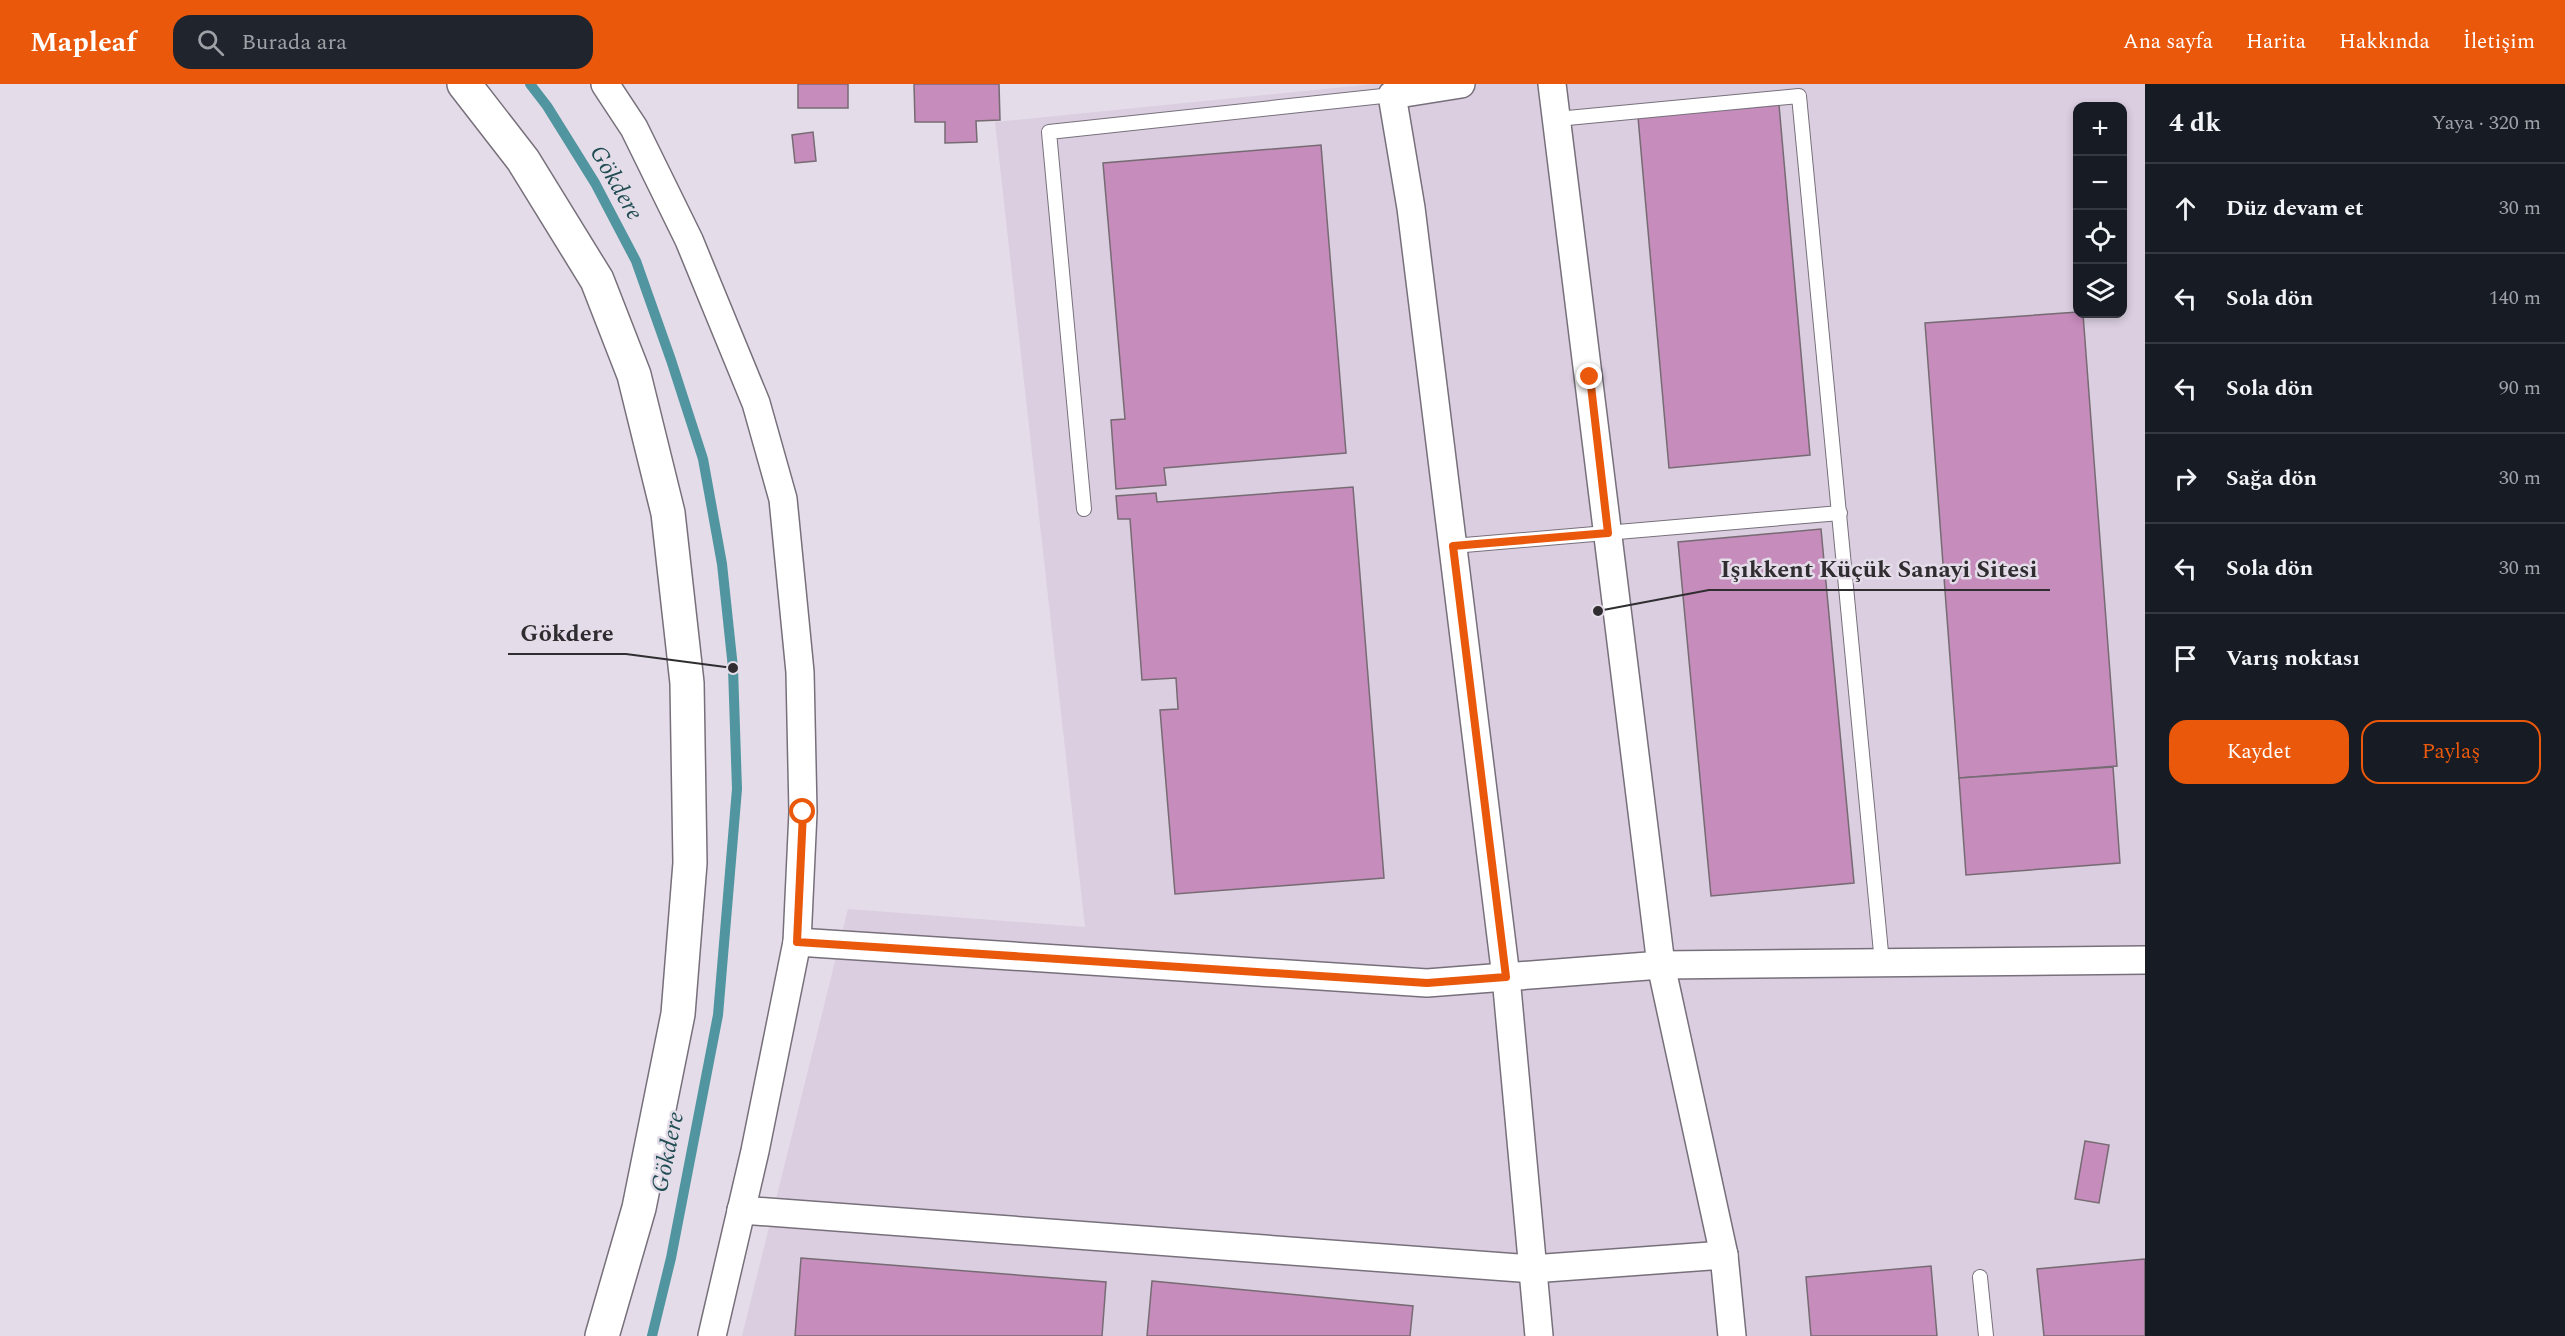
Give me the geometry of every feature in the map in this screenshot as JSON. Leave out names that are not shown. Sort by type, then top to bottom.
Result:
[{"type":"main road","points":[[464,84],[523,160],[597,280],[634,375],[668,513],[687,683],[690,863],[678,1014],[639,1208],[602,1336]]},
{"type":"street","points":[[605,84],[634,128],[689,240],[756,403],[783,499],[800,672],[803,812],[797,942],[755,1151],[712,1336]]},
{"type":"street","points":[[1461,84],[1392,95],[1411,208],[1506,977],[1539,1336]]},
{"type":"street","points":[[1552,84],[1661,965],[1724,1255],[1732,1336]]},
{"type":"street","points":[[797,942],[1427,983],[1661,965],[2145,960]]},
{"type":"street","points":[[741,1210],[1532,1269],[1724,1255]]},
{"type":"lane","points":[[1084,509],[1048,132],[1392,95]]},
{"type":"lane","points":[[1557,119],[1799,96],[1882,963]]},
{"type":"lane","points":[[1453,546],[1840,513]]},
{"type":"lane","points":[[1980,1276],[1986,1336]]},
{"type":"shaded area","points":[[1375,84],[2145,84],[2145,1336],[742,1336],[848,909],[1085,927],[995,122]]},
{"type":"building","points":[[798,84],[848,84],[848,108],[798,108]]},
{"type":"building","points":[[914,84],[999,84],[1000,120],[976,121],[977,142],[945,143],[945,122],[915,122]]},
{"type":"building","points":[[1779,105],[1810,455],[1669,468],[1638,117]]},
{"type":"building","points":[[813,132],[816,161],[795,163],[792,135]]},
{"type":"building","points":[[1321,145],[1346,453],[1164,468],[1166,485],[1116,489],[1111,420],[1125,419],[1103,163]]},
{"type":"building","points":[[2073,312],[2073,318],[2083,318],[2117,766],[1959,778],[1925,323]]},
{"type":"building","points":[[1353,487],[1384,878],[1175,894],[1160,710],[1178,709],[1176,678],[1142,680],[1130,519],[1118,519],[1116,496],[1156,493],[1157,502]]},
{"type":"building","points":[[1821,529],[1854,883],[1711,896],[1678,542]]},
{"type":"building","points":[[2113,767],[2120,863],[1966,875],[1959,778]]},
{"type":"building","points":[[2085,1141],[2109,1145],[2099,1203],[2075,1199]]},
{"type":"building","points":[[801,1258],[1106,1282],[1102,1336],[795,1336]]},
{"type":"building","points":[[2145,1259],[2145,1336],[2044,1336],[2037,1269]]},
{"type":"building","points":[[1931,1266],[1937,1336],[1811,1336],[1806,1277]]},
{"type":"building","points":[[1152,1281],[1413,1306],[1410,1336],[1147,1336]]},
{"type":"waterway","name":"Gökdere","points":[[530,84],[547,106],[595,183],[636,261],[671,360],[703,459],[722,564],[733,668],[737,789],[718,1015],[671,1258],[652,1336]]},
{"type":"place","name":"Işıkkent Küçük Sanayi Sitesi","points":[[1598,611]]},
{"type":"place","name":"Gökdere","points":[[733,668]]},
{"type":"route","points":[[803,812],[797,942],[1427,983],[1506,977],[1453,546],[1608,533],[1590,377]]}]
